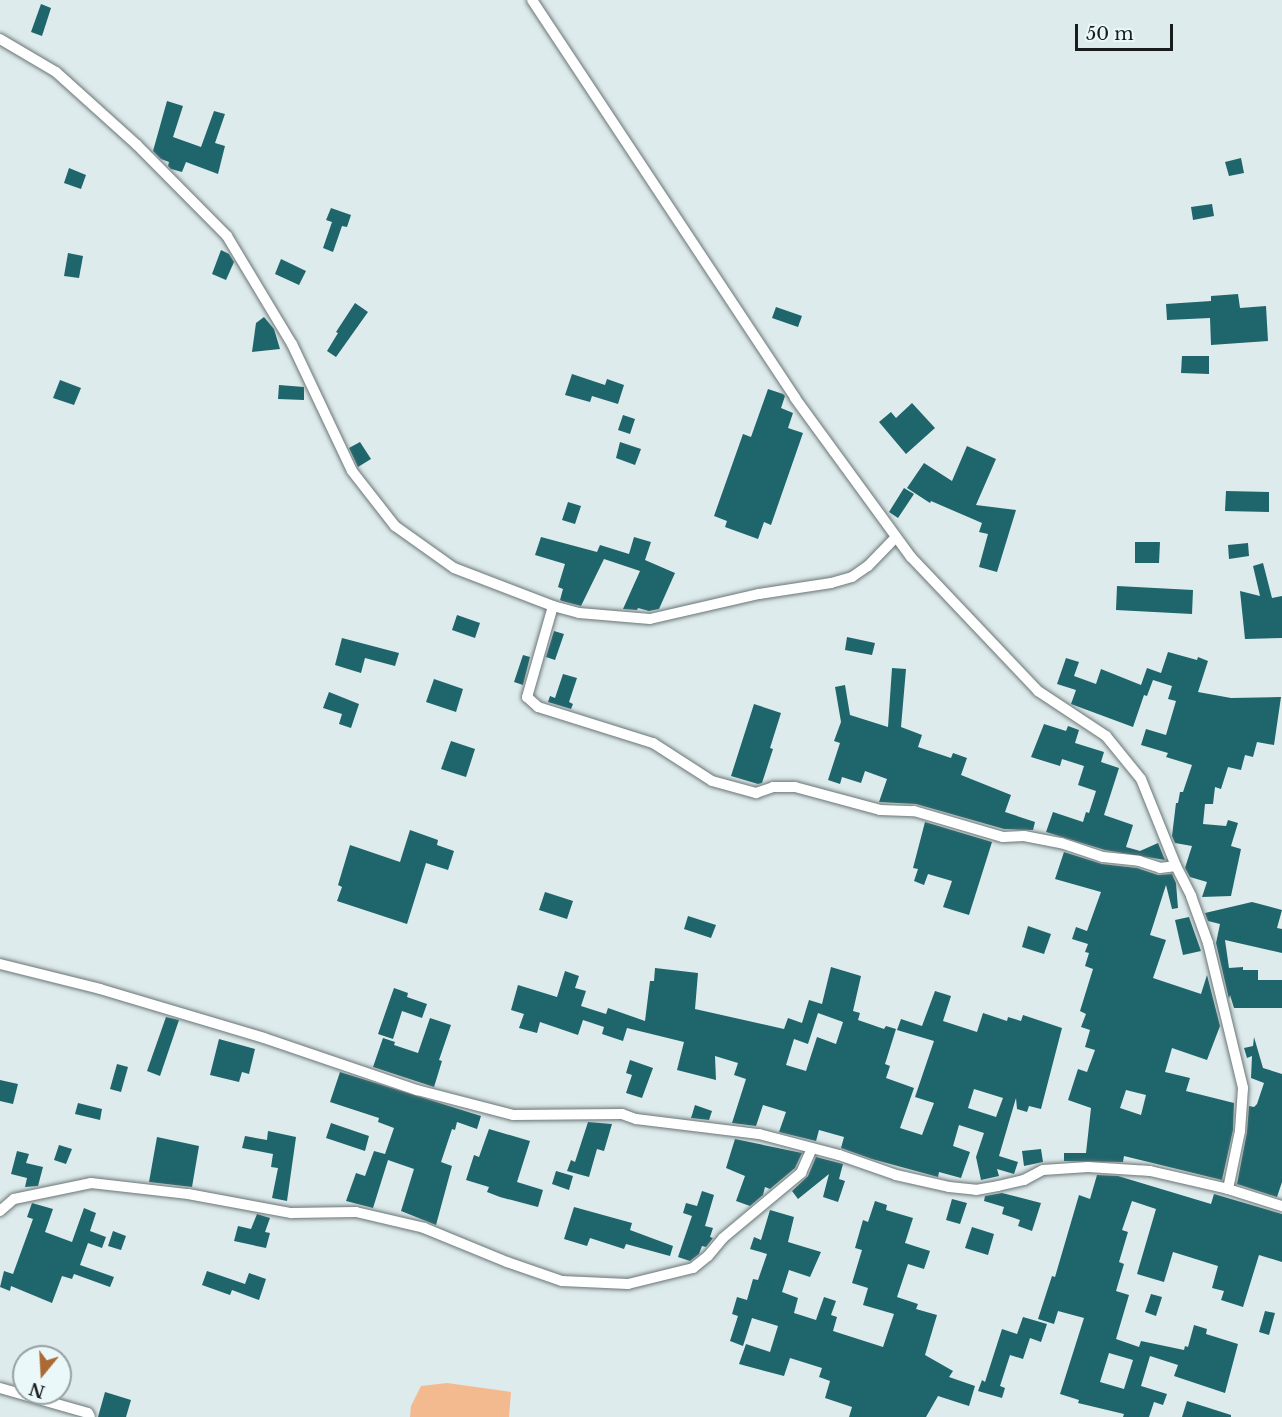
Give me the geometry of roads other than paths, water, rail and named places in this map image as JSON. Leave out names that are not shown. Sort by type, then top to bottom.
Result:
[{"type":"street","points":[[531,0],[795,398],[911,557],[1038,691],[1106,736],[1141,779],[1176,866],[1191,896],[1208,943],[1243,1088],[1240,1131],[1228,1189]]},
{"type":"street","points":[[0,39],[56,72],[137,145],[227,236],[292,344],[352,471],[395,526],[454,568],[553,606],[579,613],[650,619],[759,594],[831,583],[852,577],[868,566],[896,537]]},
{"type":"street","points":[[553,606],[527,697],[538,707],[653,743],[712,781],[756,793],[773,787],[795,787],[879,810],[914,811],[1003,837],[1024,836],[1061,843],[1103,857],[1140,861],[1160,868],[1176,866]]},
{"type":"street","points":[[0,964],[100,989],[264,1038],[417,1090],[513,1115],[622,1114],[636,1119],[759,1134],[896,1175],[949,1187],[976,1190],[1024,1179],[1043,1170],[1088,1167],[1150,1171],[1228,1189],[1282,1206]]},
{"type":"street","points":[[0,1211],[14,1199],[91,1183],[188,1194],[291,1213],[356,1212],[424,1228],[507,1262],[562,1281],[628,1284],[651,1276],[693,1268],[708,1256],[723,1238],[801,1173],[812,1148]]},
{"type":"street","points":[[0,1388],[88,1413],[90,1417]]}]
